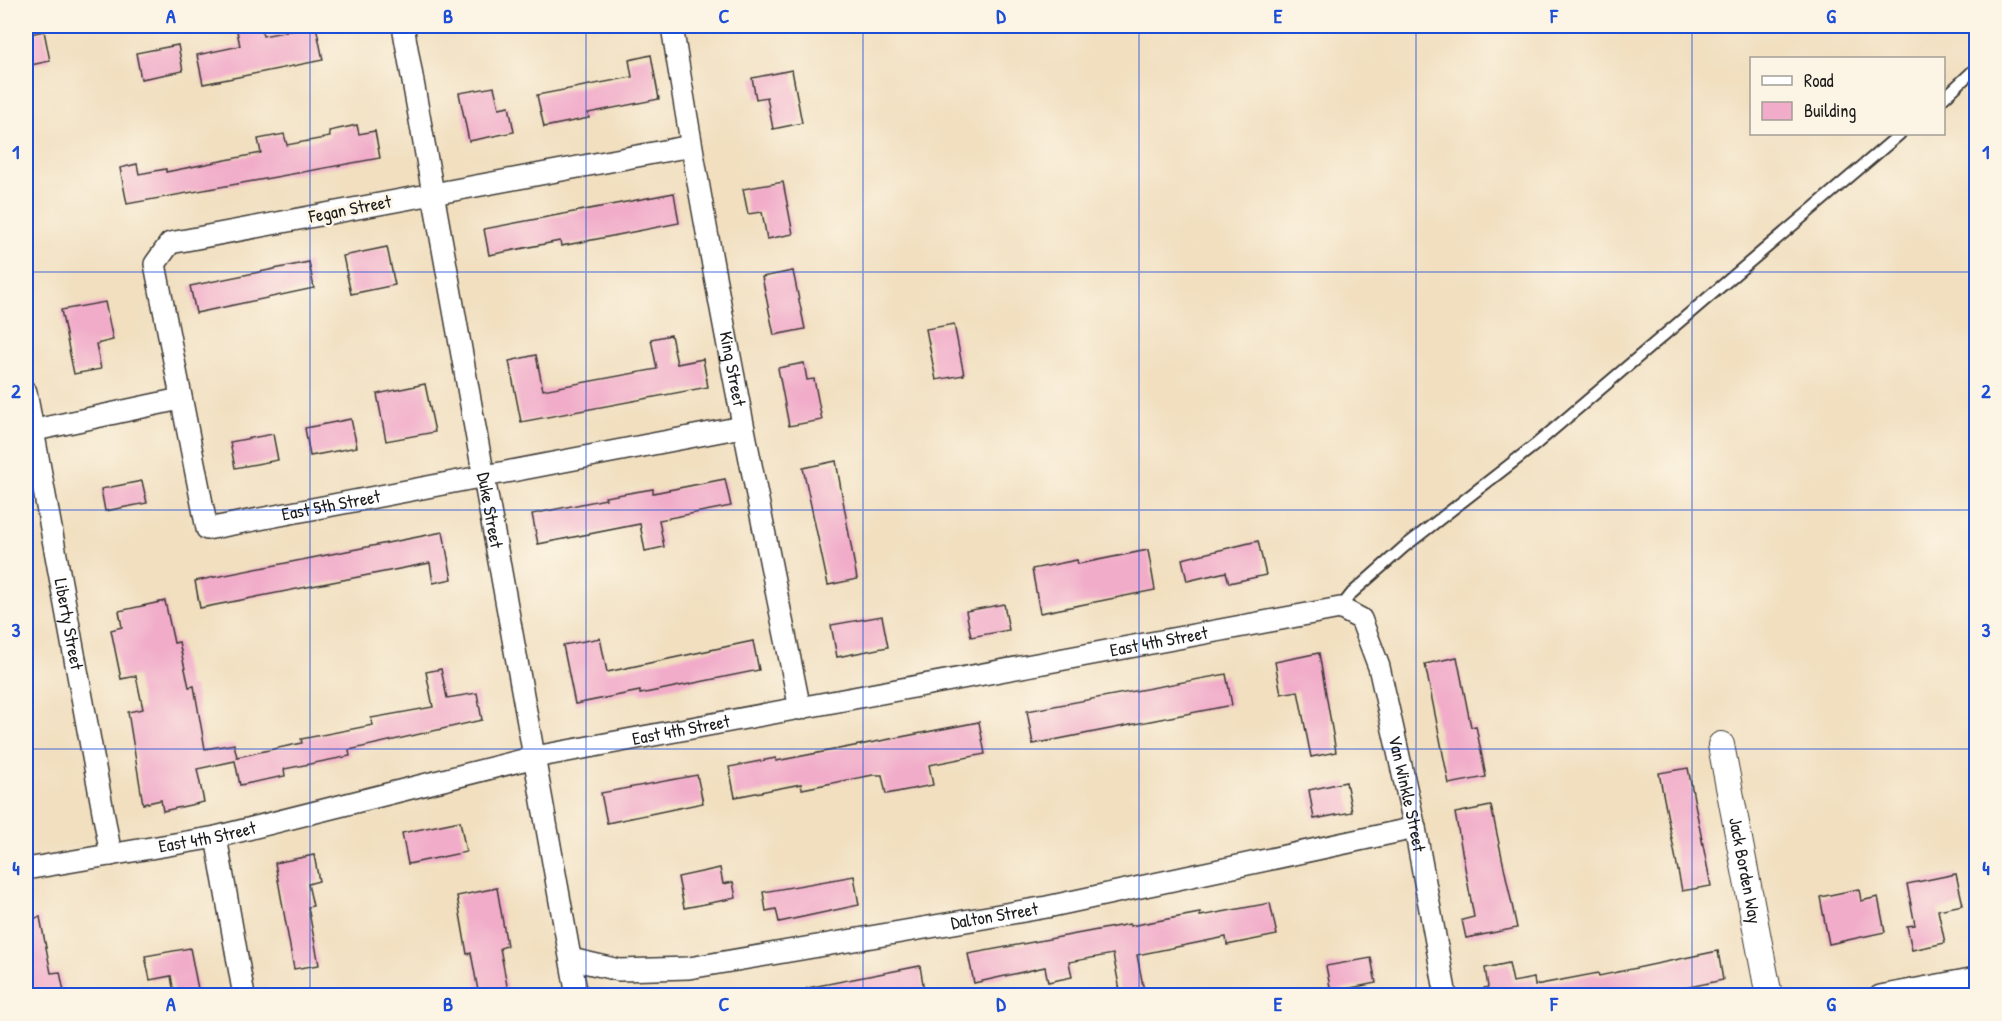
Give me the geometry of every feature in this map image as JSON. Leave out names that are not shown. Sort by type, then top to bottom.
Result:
[{"type":"street","name":"Duke Street","points":[[404,26],[577,996]]},
{"type":"street","name":"King Street","points":[[672,26],[691,146],[742,427],[800,710]]},
{"type":"street","name":"Fegan Street","points":[[180,399],[155,264],[170,243],[691,146]]},
{"type":"street","name":"Liberty Street","points":[[26,392],[29,431],[111,855]]},
{"type":"street","name":"East 5th Street","points":[[180,399],[207,530],[742,427]]},
{"type":"street","points":[[29,431],[180,399]]},
{"type":"street","name":"East 4th Street","points":[[26,869],[216,837],[535,758],[1340,608]]},
{"type":"street","name":"Van Winkle Street","points":[[1340,608],[1361,619],[1379,667],[1414,828],[1446,996]]},
{"type":"street","name":"Jack Borden Way","points":[[1721,745],[1769,996]]},
{"type":"street","name":"Dalton Street","points":[[571,959],[619,970],[688,968],[1047,907],[1414,828]]},
{"type":"street","points":[[216,837],[244,996]]},
{"type":"street","points":[[1880,996],[1977,978]]},
{"type":"lane","points":[[1945,97],[1977,68]]},
{"type":"lane","points":[[1340,608],[1352,593],[1404,547],[1542,439],[1899,135]]},
{"type":"building","points":[[236,26],[260,26],[263,36],[316,26],[323,60],[203,84],[197,55],[240,46]]},
{"type":"building","points":[[44,31],[50,61],[26,66],[26,35]]},
{"type":"building","points":[[178,45],[183,71],[141,79],[136,53]]},
{"type":"building","points":[[651,55],[659,99],[588,113],[589,118],[544,127],[537,95],[632,77],[629,60]]},
{"type":"building","points":[[792,70],[802,123],[773,129],[767,97],[756,99],[752,78]]},
{"type":"building","points":[[494,87],[499,108],[509,106],[514,132],[469,141],[459,93]]},
{"type":"building","points":[[357,125],[359,134],[375,131],[380,158],[127,204],[120,168],[137,164],[139,174],[166,169],[166,172],[261,153],[258,139],[284,134],[287,145],[330,137],[329,131]]},
{"type":"building","points":[[783,182],[793,234],[767,239],[762,212],[748,214],[743,189]]},
{"type":"building","points":[[674,193],[679,223],[561,246],[560,241],[489,255],[484,229]]},
{"type":"building","points":[[387,247],[395,285],[351,294],[343,256]]},
{"type":"building","points":[[309,262],[314,288],[196,313],[190,286]]},
{"type":"building","points":[[793,271],[805,329],[774,335],[762,277]]},
{"type":"building","points":[[105,302],[113,340],[96,344],[101,369],[74,374],[61,310]]},
{"type":"building","points":[[954,324],[964,375],[936,380],[926,329]]},
{"type":"building","points":[[671,335],[677,364],[703,359],[708,387],[521,422],[509,361],[536,355],[543,390],[657,369],[651,339]]},
{"type":"building","points":[[804,363],[807,380],[814,379],[822,420],[789,426],[778,368]]},
{"type":"building","points":[[425,384],[435,432],[386,441],[377,394]]},
{"type":"building","points":[[351,419],[357,447],[310,456],[305,428]]},
{"type":"building","points":[[273,434],[278,460],[235,468],[230,442]]},
{"type":"building","points":[[836,461],[857,579],[828,585],[803,468]]},
{"type":"building","points":[[725,479],[731,506],[659,520],[664,547],[645,551],[640,524],[538,544],[532,514],[606,499],[605,497],[653,489],[653,493]]},
{"type":"building","points":[[142,481],[147,503],[105,511],[101,489]]},
{"type":"building","points":[[443,532],[452,579],[433,583],[430,563],[200,608],[195,581]]},
{"type":"building","points":[[1258,541],[1266,575],[1229,583],[1226,572],[1187,581],[1182,559]]},
{"type":"building","points":[[1148,550],[1155,590],[1040,613],[1032,569],[1077,560],[1078,564]]},
{"type":"building","points":[[165,601],[174,643],[179,642],[189,687],[194,686],[205,749],[234,744],[237,757],[302,743],[301,739],[373,725],[371,718],[433,707],[426,672],[441,669],[447,698],[477,693],[482,720],[349,750],[350,756],[284,769],[285,776],[240,785],[235,761],[197,769],[204,802],[163,811],[161,800],[143,804],[128,712],[143,709],[136,676],[121,679],[111,630],[122,627],[119,611]]},
{"type":"building","points":[[1004,604],[1009,630],[971,637],[966,611]]},
{"type":"building","points":[[882,616],[888,647],[837,657],[831,625]]},
{"type":"building","points":[[600,638],[607,672],[753,641],[759,670],[640,694],[640,691],[575,704],[563,645]]},
{"type":"building","points":[[1319,653],[1336,752],[1311,757],[1298,691],[1281,694],[1275,662]]},
{"type":"building","points":[[1457,657],[1471,727],[1476,726],[1486,777],[1449,784],[1425,664]]},
{"type":"building","points":[[1226,674],[1232,705],[1033,744],[1027,711]]},
{"type":"building","points":[[979,722],[985,754],[929,765],[933,785],[886,794],[882,775],[873,775],[802,789],[801,784],[735,797],[729,767],[776,758],[776,761]]},
{"type":"building","points":[[1688,768],[1711,886],[1682,891],[1659,773]]},
{"type":"building","points":[[697,775],[703,803],[607,823],[601,793]]},
{"type":"building","points":[[1346,782],[1352,812],[1314,819],[1309,790]]},
{"type":"building","points":[[1491,806],[1517,928],[1466,938],[1462,920],[1474,917],[1455,813]]},
{"type":"building","points":[[460,821],[466,852],[408,864],[402,833]]},
{"type":"building","points":[[314,855],[319,881],[308,884],[313,906],[308,907],[319,965],[294,969],[275,863]]},
{"type":"building","points":[[720,868],[723,884],[733,882],[736,898],[684,908],[678,877]]},
{"type":"building","points":[[1956,874],[1963,905],[1938,910],[1945,943],[1912,950],[1907,926],[1915,925],[1907,884]]},
{"type":"building","points":[[854,876],[859,905],[779,922],[776,909],[766,911],[763,892]]},
{"type":"building","points":[[497,888],[507,946],[500,948],[509,996],[479,996],[471,953],[467,954],[457,896]]},
{"type":"building","points":[[1859,889],[1861,901],[1878,897],[1885,932],[1829,944],[1820,897]]},
{"type":"building","points":[[1270,903],[1277,935],[1227,945],[1226,937],[1137,955],[1145,996],[1121,996],[1113,954],[1069,962],[1072,977],[1048,982],[1045,967],[974,983],[968,954],[1130,924],[1130,926],[1200,913],[1200,916]]},
{"type":"building","points":[[40,917],[51,973],[60,972],[65,996],[27,996],[26,920]]},
{"type":"building","points":[[190,948],[198,989],[174,993],[171,976],[150,980],[145,956]]},
{"type":"building","points":[[1718,951],[1723,980],[1647,996],[1485,996],[1484,988],[1488,987],[1485,968],[1509,963],[1513,982],[1534,978],[1535,985],[1598,973],[1599,976]]},
{"type":"building","points":[[1371,958],[1376,983],[1331,992],[1326,966]]},
{"type":"building","points":[[920,966],[925,996],[808,996],[807,988]]}]
